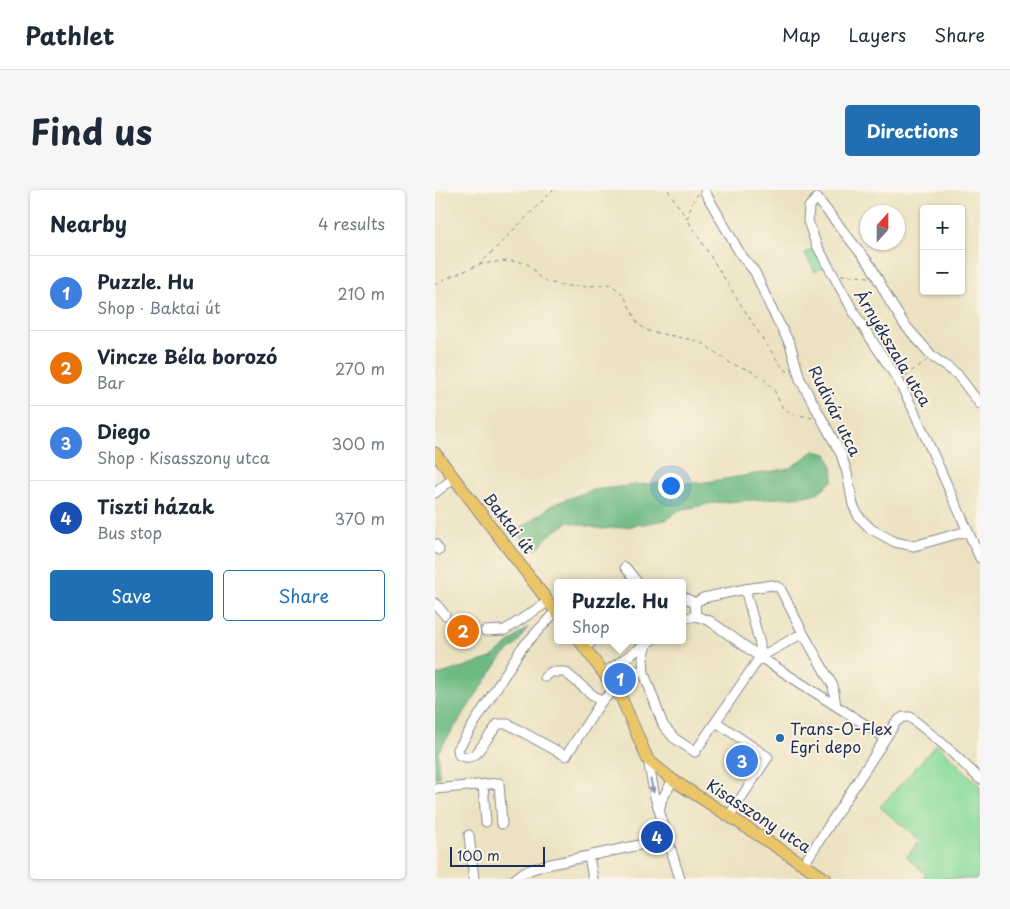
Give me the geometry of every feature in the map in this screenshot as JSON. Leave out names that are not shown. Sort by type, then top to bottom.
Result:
[{"type":"main road","name":"Baktai út","points":[[435,453],[554,608]]},
{"type":"main road","points":[[582,644],[628,710],[648,760],[673,780]]},
{"type":"main road","name":"Kisasszony utca","points":[[673,780],[826,879]]},
{"type":"street","name":"Rudivár utca","points":[[705,192],[741,256],[755,272],[790,344],[800,379],[841,454],[853,505],[859,517],[871,529],[895,542],[915,546],[967,531]]},
{"type":"street","name":"Árnyékszala utca","points":[[875,276],[871,266],[817,198],[809,207],[808,221],[816,244],[856,316],[898,380],[980,558]]},
{"type":"street","points":[[875,276],[904,324],[933,357],[957,374],[980,404]]},
{"type":"street","points":[[435,493],[453,478]]},
{"type":"street","points":[[625,567],[634,579]]},
{"type":"street","points":[[695,603],[703,598],[772,585],[780,588],[833,686],[836,706]]},
{"type":"street","points":[[745,590],[760,644],[761,657]]},
{"type":"street","points":[[686,598],[695,603]]},
{"type":"street","points":[[485,631],[505,630],[549,601]]},
{"type":"street","points":[[435,603],[445,615]]},
{"type":"street","points":[[695,603],[696,616]]},
{"type":"street","points":[[554,615],[521,649],[458,749],[459,755],[465,758],[476,754],[498,724],[508,724],[565,756],[601,702],[609,681],[648,644]]},
{"type":"street","points":[[686,618],[696,616],[710,621],[761,657],[886,738]]},
{"type":"street","points":[[649,644],[643,658],[644,673],[663,724],[674,738],[695,752],[761,657],[803,633]]},
{"type":"street","points":[[609,681],[629,669],[644,673]]},
{"type":"street","points":[[545,677],[551,672],[565,672],[601,702]]},
{"type":"street","points":[[804,864],[896,722],[903,717],[910,717],[943,744],[980,779]]},
{"type":"street","points":[[716,722],[768,757],[729,816]]},
{"type":"street","points":[[648,760],[659,812],[680,879]]},
{"type":"street","points":[[659,812],[661,800],[673,780]]},
{"type":"street","points":[[435,789],[499,783],[502,824]]},
{"type":"street","points":[[483,785],[486,822]]},
{"type":"street","points":[[469,835],[474,879]]},
{"type":"street","points":[[515,879],[524,872],[533,869],[667,839]]},
{"type":"street","points":[[589,856],[593,879]]},
{"type":"path","points":[[479,264],[553,190]]},
{"type":"path","points":[[668,190],[783,368],[800,379]]},
{"type":"path","points":[[687,219],[694,198],[705,192]]},
{"type":"path","points":[[435,285],[479,264],[505,260],[529,265],[541,278],[559,284],[578,288],[610,284],[623,294],[639,324],[648,331],[704,344],[730,363],[763,378],[774,390],[782,407],[789,413],[823,420]]},
{"type":"path","points":[[833,277],[846,274],[858,277],[875,276]]},
{"type":"path","points":[[898,380],[915,371],[933,357]]},
{"type":"green space","points":[[814,248],[824,267],[815,272],[805,253]]},
{"type":"green space","points":[[814,451],[827,454],[832,466],[833,480],[819,492],[806,496],[713,503],[679,510],[666,520],[631,526],[602,529],[568,522],[548,536],[537,550],[525,545],[517,531],[554,504],[592,490],[654,483],[700,483],[774,471],[790,468]]},
{"type":"green space","points":[[528,627],[516,645],[501,658],[438,752],[439,777],[435,778],[435,676],[491,658]]},
{"type":"green space","points":[[937,744],[980,786],[980,879],[923,879],[926,874],[907,857],[920,840],[880,807]]},
{"type":"place","name":"Vincze Béla borozó","points":[[463,631]]},
{"type":"place","name":"Puzzle. Hu","points":[[620,679]]},
{"type":"place","name":"Trans-O-Flex Egri depo","points":[[780,738]]},
{"type":"place","name":"Diego","points":[[742,761]]},
{"type":"place","name":"Tiszti házak","points":[[657,837]]}]
